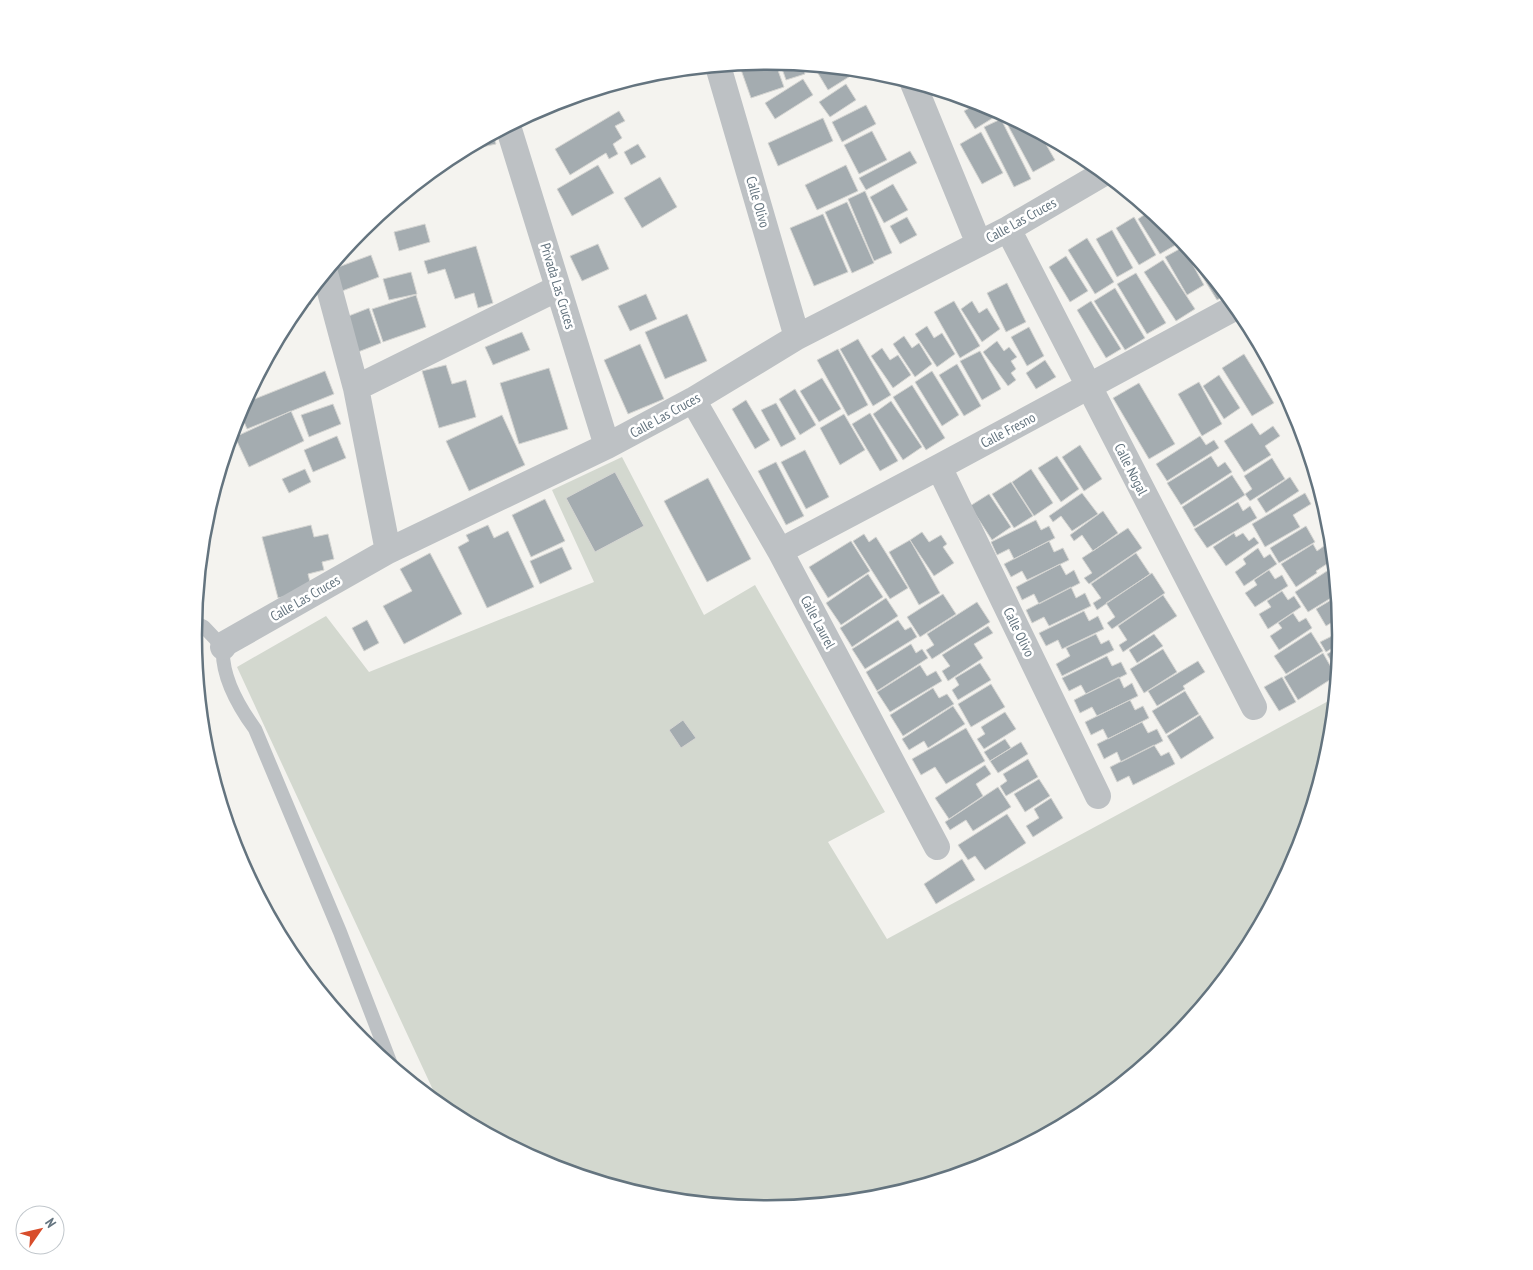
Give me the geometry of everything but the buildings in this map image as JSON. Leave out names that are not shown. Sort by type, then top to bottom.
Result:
[{"type":"street","name":"Calle Olivo","points":[[720,72],[797,337]]},
{"type":"street","points":[[916,90],[979,244]]},
{"type":"street","name":"Privada Las Cruces","points":[[510,132],[607,446]]},
{"type":"street","name":"Calle Las Cruces","points":[[223,647],[226,643],[388,551],[607,446],[693,400],[797,337],[1008,229],[1097,177]]},
{"type":"street","name":"Calle Nogal","points":[[1008,229],[1254,708]]},
{"type":"street","points":[[327,280],[356,388],[388,551]]},
{"type":"street","points":[[356,388],[558,288]]},
{"type":"street","name":"Calle Fresno","points":[[780,551],[1228,310]]},
{"type":"street","name":"Calle Laurel","points":[[693,400],[780,551],[937,848]]},
{"type":"street","name":"Calle Olivo","points":[[939,467],[1098,796]]},
{"type":"lane","points":[[202,626],[223,647],[222,657],[238,706],[255,729],[340,932],[387,1053]]},
{"type":"shaded area","points":[[622,457],[704,615],[755,585],[885,812],[828,842],[887,939],[1328,701],[1321,745],[1302,817],[1273,885],[1256,918],[1215,979],[1191,1008],[1139,1060],[1110,1083],[1080,1105],[1016,1142],[983,1157],[913,1181],[877,1189],[803,1199],[730,1199],[693,1195],[620,1181],[585,1170],[517,1142],[484,1124],[433,1091],[237,667],[326,616],[369,672],[594,582],[552,490]]}]
